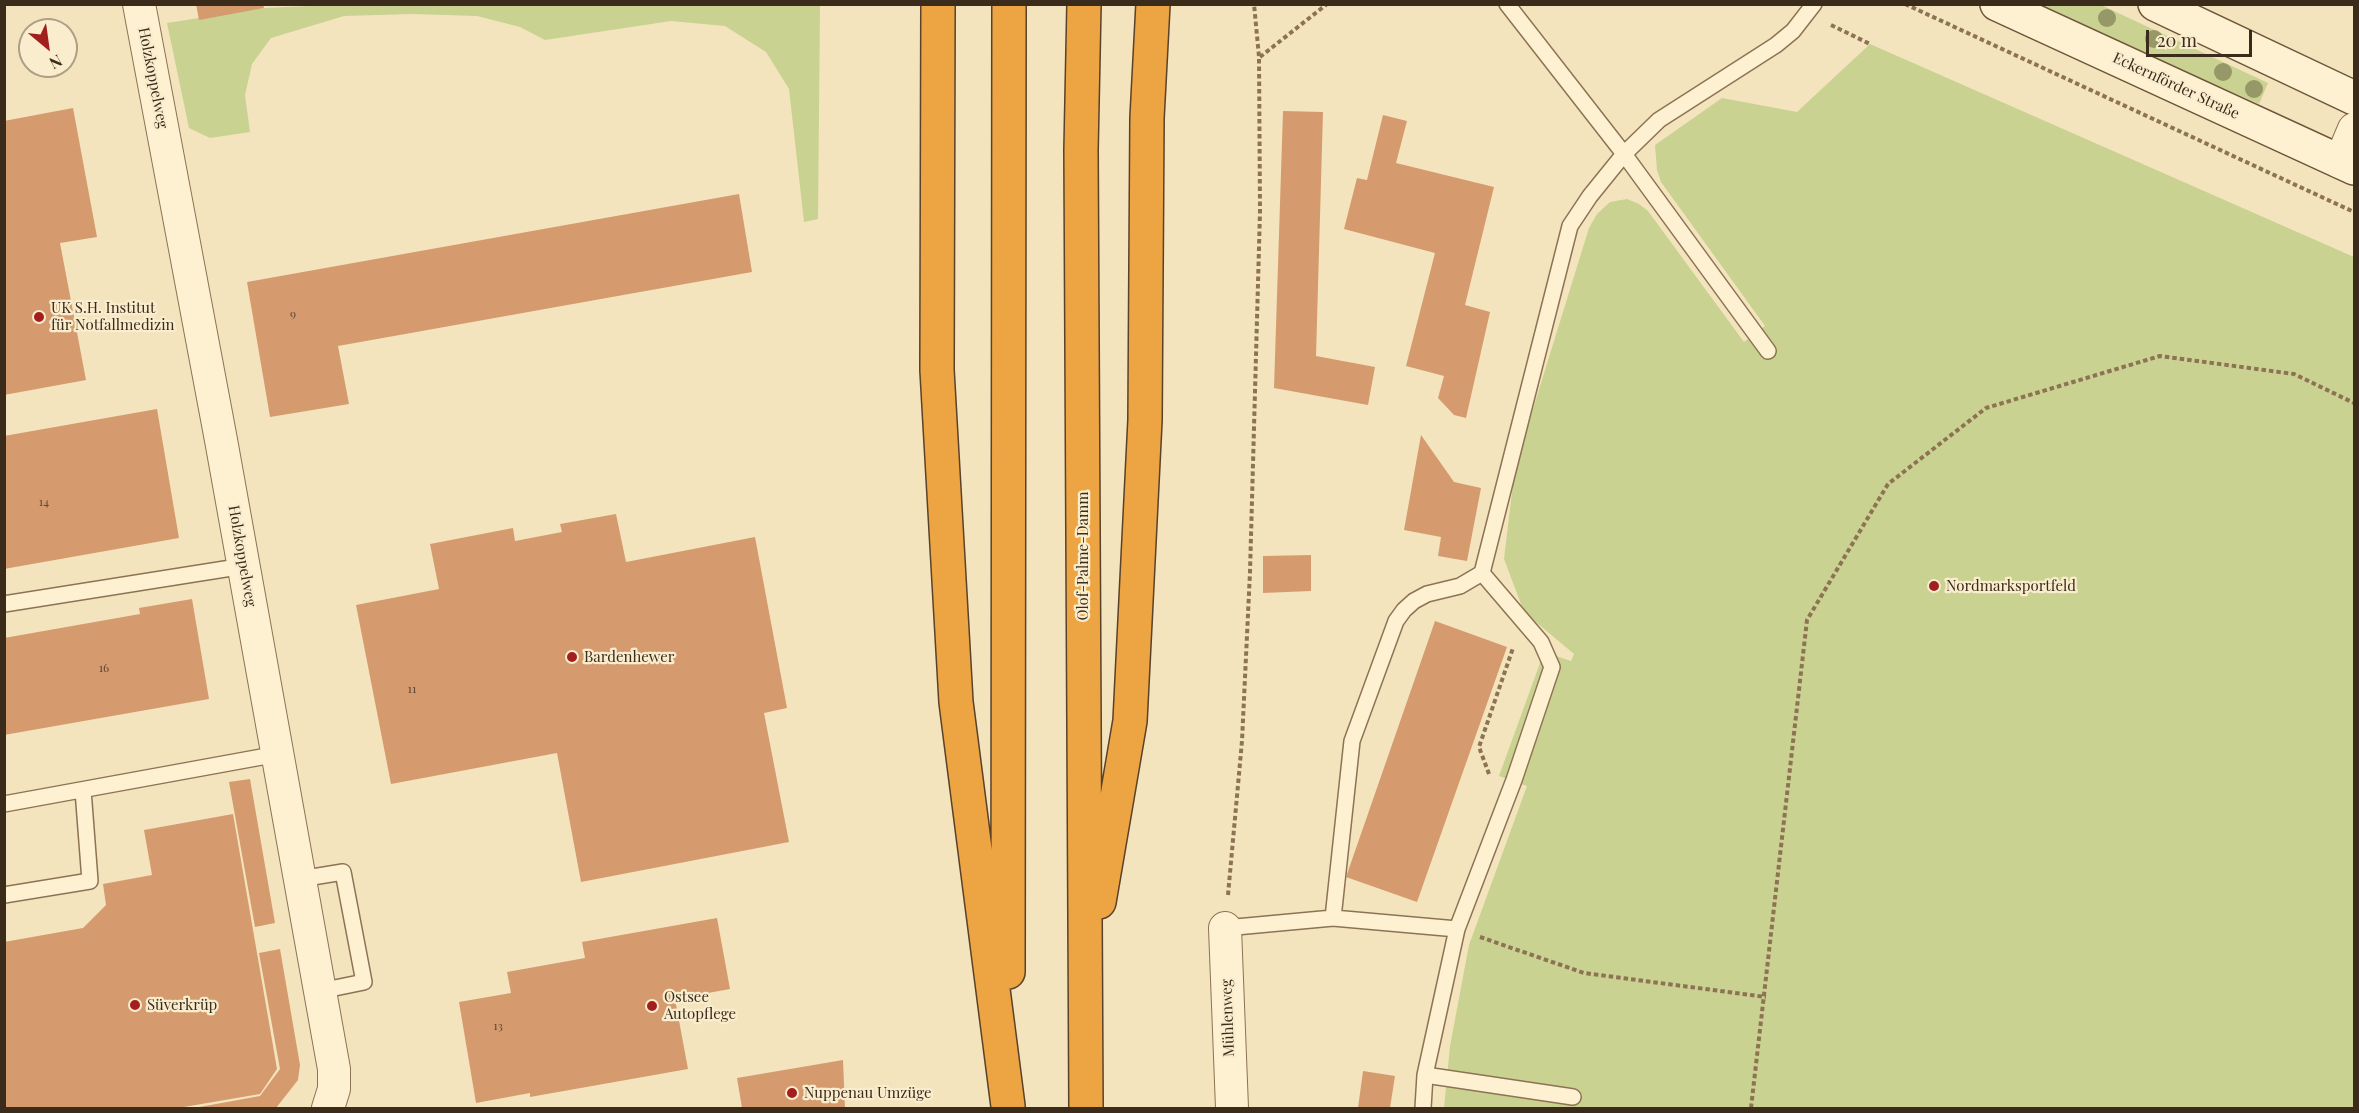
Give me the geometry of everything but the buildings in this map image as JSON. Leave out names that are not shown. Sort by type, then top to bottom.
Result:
[{"type":"highway","points":[[938,4],[937,370],[956,702],[1008,1107]]},
{"type":"highway","points":[[1008,4],[1008,1107]]},
{"type":"highway","name":"Olof-Palme-Damm","points":[[1084,4],[1082,150],[1086,1108]]},
{"type":"highway","points":[[1084,992],[1130,721],[1145,420],[1147,118],[1153,4]]},
{"type":"main road","name":"Eckernförder Straße","points":[[1997,4],[2347,165]]},
{"type":"main road","points":[[2154,4],[2355,98]]},
{"type":"street","name":"Holzkoppelweg","points":[[139,4],[244,566],[334,1069],[334,1089],[329,1108]]},
{"type":"street","points":[[2347,165],[2355,129]]},
{"type":"street","name":"Mühlenweg","points":[[1225,928],[1232,1108]]},
{"type":"lane","points":[[1507,4],[1624,154],[1768,351]]},
{"type":"lane","points":[[1333,918],[1352,741],[1396,621],[1414,600],[1427,594],[1460,586],[1482,573],[1570,226],[1590,196],[1624,154],[1659,120],[1776,45],[1811,9]]},
{"type":"lane","points":[[4,604],[244,566]]},
{"type":"lane","points":[[1423,1108],[1425,1075],[1457,929],[1502,812],[1552,667],[1541,642],[1482,573]]},
{"type":"lane","points":[[4,804],[278,754]]},
{"type":"lane","points":[[4,895],[90,881],[83,790]]},
{"type":"lane","points":[[300,879],[343,872],[364,982],[320,991]]},
{"type":"lane","points":[[1225,928],[1333,918],[1457,929]]},
{"type":"lane","points":[[1425,1075],[1573,1097]]},
{"type":"path","points":[[1225,928],[1242,741],[1250,572],[1260,211],[1259,57],[1254,4]]},
{"type":"path","points":[[1259,57],[1327,4]]},
{"type":"path","points":[[1905,4],[2355,212]]},
{"type":"path","points":[[1811,9],[1870,44]]},
{"type":"path","points":[[1751,1108],[1766,997],[1807,620],[1888,484],[1986,408],[2160,356],[2294,374],[2355,403]]},
{"type":"path","points":[[1502,812],[1479,747],[1522,620]]},
{"type":"path","points":[[1457,929],[1584,973],[1766,997]]},
{"type":"green space","points":[[332,5],[820,5],[818,219],[804,222],[789,89],[766,52],[725,26],[671,21],[545,40],[520,27],[477,16],[411,14],[344,16],[271,38],[252,64],[245,95],[250,132],[210,138],[189,128],[167,23],[264,8]]},
{"type":"green space","points":[[2036,5],[2101,5],[2268,83],[2259,104]]},
{"type":"green space","name":"Nordmarksportfeld","points":[[1870,44],[2354,257],[2354,1108],[1444,1108],[1450,1046],[1469,945],[1527,786],[1499,776],[1544,652],[1571,661],[1574,654],[1524,612],[1504,559],[1515,467],[1589,228],[1597,214],[1610,202],[1627,199],[1639,204],[1648,211],[1744,342],[1765,326],[1661,182],[1657,170],[1655,145],[1722,98],[1797,112]]},
{"type":"place","name":"UK S.H. Institut für Notfallmedizin","points":[[39,317]]},
{"type":"place","name":"Nordmarksportfeld","points":[[1934,586]]},
{"type":"place","name":"Bardenhewer","points":[[572,657]]},
{"type":"place","name":"Süverkrüp","points":[[135,1005]]},
{"type":"place","name":"Ostsee Autopflege","points":[[652,1006]]},
{"type":"place","name":"Nuppenau Umzüge","points":[[792,1093]]}]
